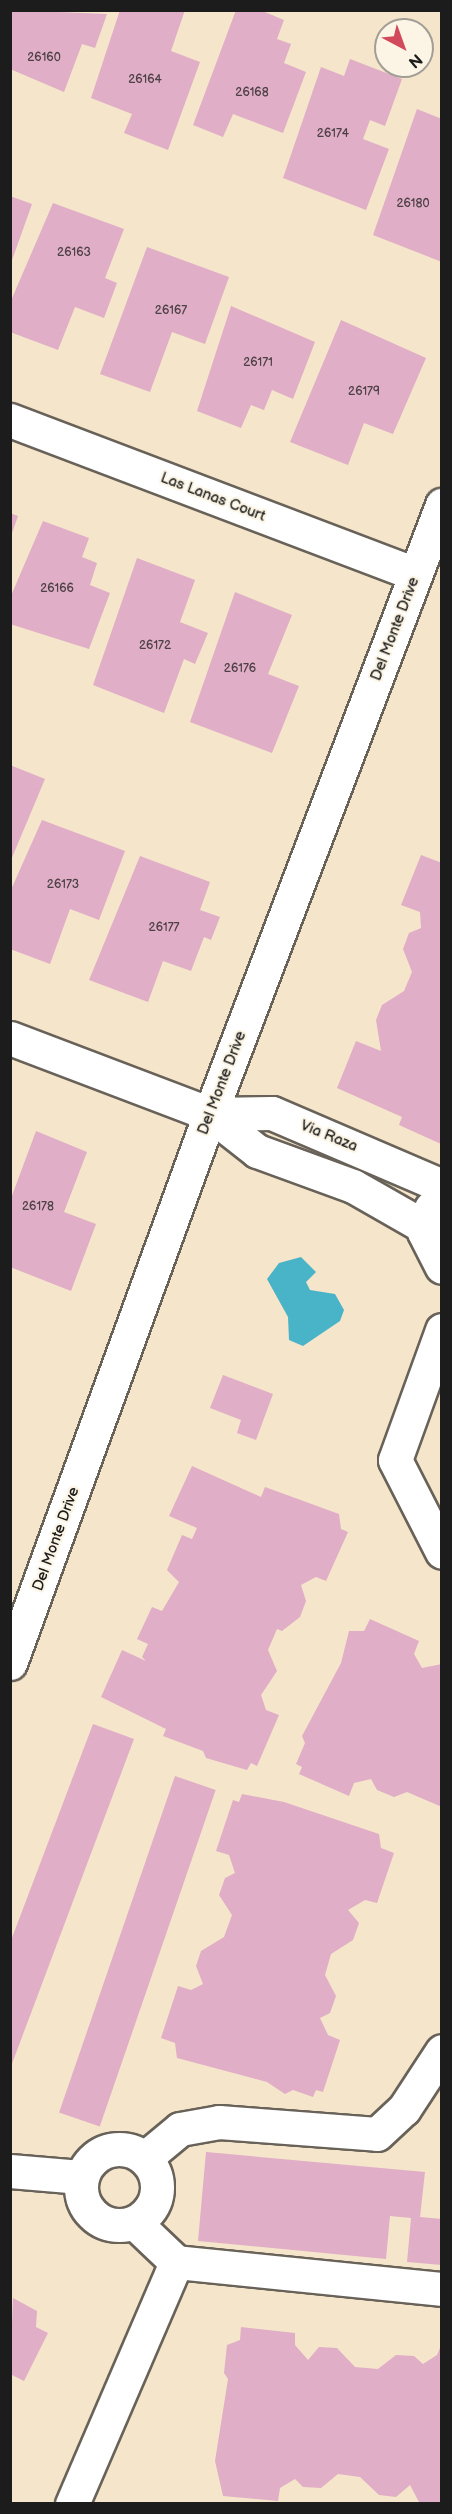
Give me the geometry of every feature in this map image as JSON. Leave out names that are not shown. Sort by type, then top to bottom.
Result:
[{"type":"street","name":"Las Lanas Court","points":[[10,420],[415,574]]},
{"type":"street","name":"Del Monte Drive","points":[[13,1649],[210,1114],[441,505]]},
{"type":"street","name":"Via Raza","points":[[10,1038],[210,1114],[258,1151],[353,1186],[425,1227]]},
{"type":"street","name":"Via Raza","points":[[210,1114],[272,1113],[441,1186]]},
{"type":"street","points":[[441,1195],[425,1227],[427,1247],[441,1267]]},
{"type":"street","points":[[441,1330],[395,1460],[441,1552]]},
{"type":"street","points":[[146,2158],[180,2129],[219,2122],[377,2134],[404,2109],[441,2051]]},
{"type":"street","points":[[108,2149],[128,2149],[146,2158],[156,2174],[157,2193],[150,2211],[135,2223],[110,2224],[87,2211],[81,2178],[90,2160],[108,2149]]},
{"type":"street","points":[[10,2171],[81,2178]]},
{"type":"street","points":[[135,2223],[176,2262],[441,2289]]},
{"type":"street","points":[[72,2504],[176,2262]]},
{"type":"water","points":[[301,1257],[316,1272],[306,1282],[310,1290],[335,1294],[344,1310],[340,1321],[303,1346],[289,1340],[288,1317],[267,1279],[279,1263]]},
{"type":"building","points":[[10,10],[107,14],[95,48],[82,44],[64,92],[10,69]]},
{"type":"building","points":[[120,10],[185,10],[171,51],[200,62],[168,150],[124,133],[132,114],[91,98]]},
{"type":"building","points":[[236,10],[260,10],[284,20],[277,39],[291,44],[284,63],[306,72],[283,133],[233,114],[223,137],[193,125]]},
{"type":"building","points":[[350,59],[374,68],[374,78],[402,79],[385,126],[370,120],[363,139],[389,149],[366,210],[283,178],[321,67],[344,76]]},
{"type":"building","points":[[417,109],[442,119],[442,262],[373,235]]},
{"type":"building","points":[[10,196],[32,204],[11,263],[10,262]]},
{"type":"building","points":[[53,203],[124,229],[105,278],[117,283],[104,318],[75,307],[58,350],[10,332],[10,303]]},
{"type":"building","points":[[147,247],[229,277],[205,344],[172,332],[150,392],[100,374]]},
{"type":"building","points":[[231,306],[315,342],[293,399],[272,390],[264,410],[251,405],[241,428],[197,411]]},
{"type":"building","points":[[341,320],[426,358],[393,434],[364,423],[348,465],[290,442]]},
{"type":"building","points":[[10,513],[18,516],[11,536],[10,536]]},
{"type":"building","points":[[43,521],[89,538],[82,557],[97,563],[90,585],[110,593],[89,649],[10,624],[10,598]]},
{"type":"building","points":[[137,558],[195,580],[180,622],[208,633],[195,664],[184,659],[164,713],[93,685]]},
{"type":"building","points":[[235,592],[292,615],[268,674],[299,686],[272,753],[190,722]]},
{"type":"building","points":[[10,765],[45,779],[11,860],[10,860]]},
{"type":"building","points":[[42,820],[125,851],[99,920],[70,909],[50,964],[10,949],[10,892]]},
{"type":"building","points":[[421,855],[442,863],[441,1144],[399,1125],[402,1117],[337,1088],[356,1041],[381,1051],[376,1020],[382,1005],[404,991],[412,972],[403,949],[409,933],[421,928],[420,912],[401,905]]},
{"type":"building","points":[[140,856],[210,882],[200,910],[220,917],[211,940],[204,937],[191,971],[163,961],[148,1002],[89,980]]},
{"type":"building","points":[[36,1131],[87,1152],[64,1212],[96,1224],[71,1291],[10,1267],[10,1201]]},
{"type":"building","points":[[223,1375],[273,1394],[256,1440],[237,1433],[241,1420],[210,1408]]},
{"type":"building","points":[[192,1466],[261,1497],[265,1487],[339,1514],[341,1529],[348,1532],[326,1581],[316,1577],[301,1585],[306,1601],[300,1617],[282,1631],[277,1629],[268,1650],[277,1671],[261,1695],[266,1710],[279,1715],[257,1766],[251,1763],[247,1770],[206,1758],[203,1751],[163,1736],[166,1729],[101,1697],[122,1650],[146,1661],[142,1657],[148,1644],[137,1639],[152,1607],[162,1611],[179,1582],[167,1570],[182,1535],[192,1539],[197,1528],[169,1516]]},
{"type":"building","points":[[370,1619],[419,1641],[414,1654],[422,1668],[442,1664],[442,1807],[407,1792],[394,1797],[377,1790],[371,1779],[354,1783],[349,1796],[299,1774],[302,1767],[296,1764],[305,1743],[302,1736],[341,1663],[349,1631],[364,1631]]},
{"type":"building","points":[[93,1724],[134,1739],[10,2069],[10,1943]]},
{"type":"building","points":[[175,1776],[216,1790],[100,2127],[59,2113]]},
{"type":"building","points":[[242,1794],[284,1802],[379,1834],[381,1848],[394,1853],[377,1903],[365,1900],[348,1910],[359,1923],[353,1940],[331,1954],[325,1975],[336,1996],[330,2013],[320,2018],[328,2035],[340,2040],[323,2092],[316,2090],[313,2097],[293,2090],[285,2094],[267,2082],[177,2058],[175,2043],[161,2038],[178,1986],[191,1990],[203,1984],[196,1966],[201,1951],[224,1937],[232,1915],[219,1895],[225,1878],[235,1873],[229,1855],[216,1851],[233,1800],[239,1802]]},
{"type":"building","points":[[206,2152],[425,2172],[420,2217],[442,2219],[442,2265],[407,2262],[411,2218],[390,2216],[386,2259],[198,2241]]},
{"type":"building","points":[[13,2298],[37,2311],[36,2327],[48,2333],[24,2381],[10,2374]]},
{"type":"building","points":[[241,2327],[295,2333],[295,2345],[308,2360],[319,2347],[337,2348],[355,2367],[378,2369],[396,2355],[414,2356],[423,2364],[437,2355],[442,2343],[442,2504],[420,2504],[410,2485],[396,2497],[379,2495],[360,2477],[338,2474],[321,2488],[303,2487],[295,2479],[280,2488],[278,2501],[223,2496],[215,2461],[228,2379],[224,2373],[227,2345],[240,2340]]}]
